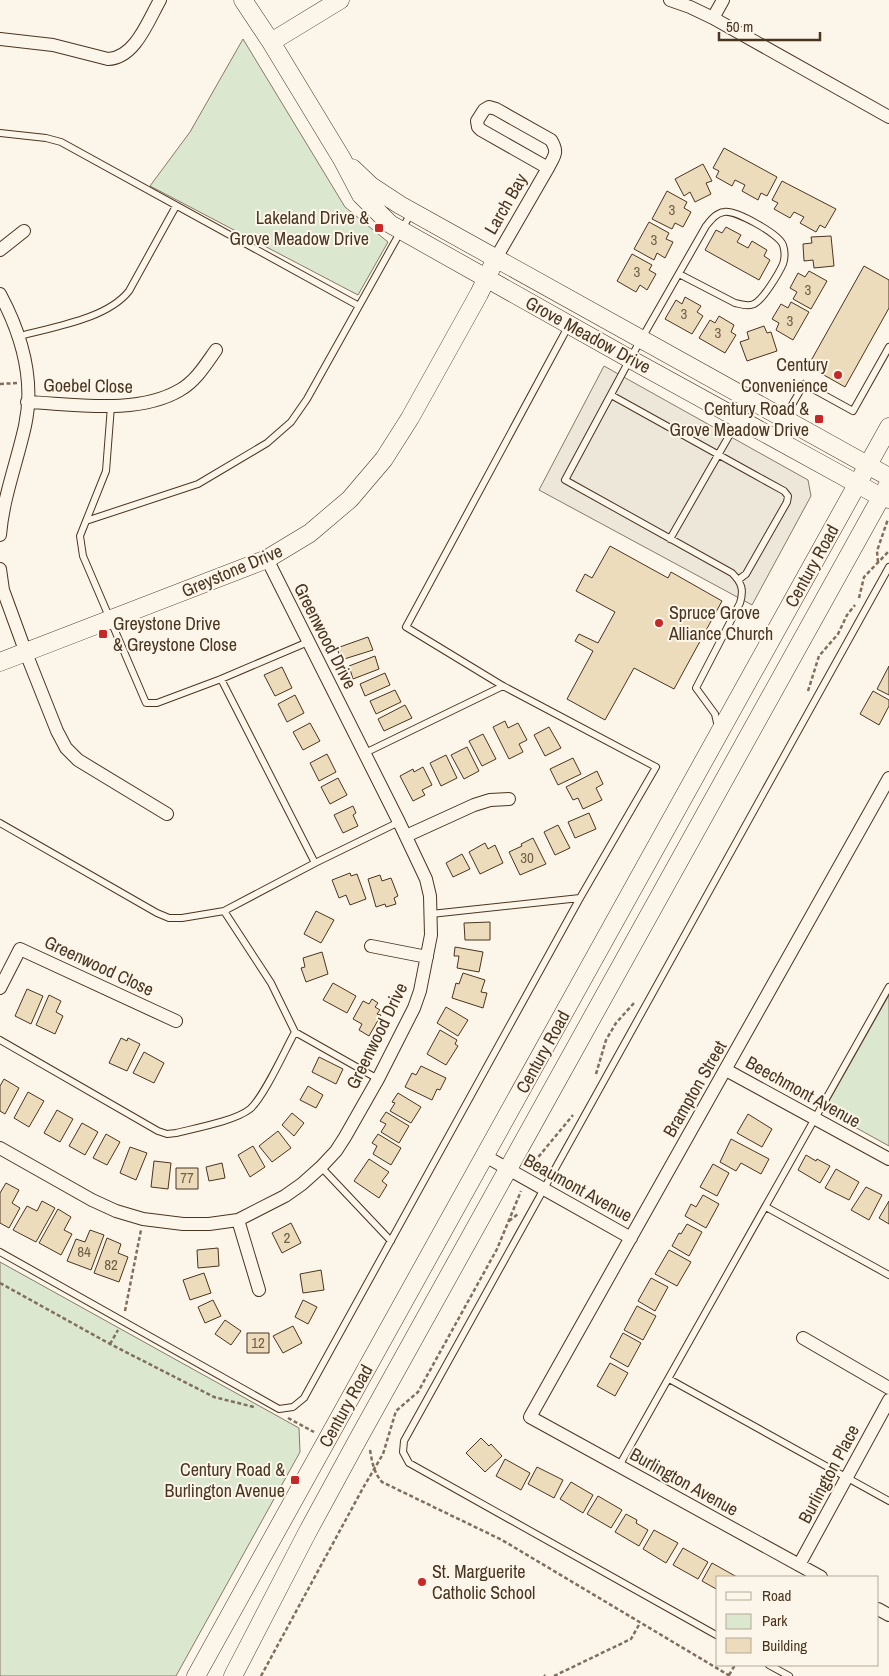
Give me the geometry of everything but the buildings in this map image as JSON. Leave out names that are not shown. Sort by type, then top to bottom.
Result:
[{"type":"main road","name":"Grove Meadow Drive","points":[[243,0],[271,42],[342,159],[361,195],[390,224],[773,438],[858,484],[886,493]]},
{"type":"main road","points":[[271,42],[340,0]]},
{"type":"main road","name":"Grove Meadow Drive","points":[[342,159],[371,186],[412,211],[889,477]]},
{"type":"main road","name":"Greystone Drive","points":[[0,662],[267,559],[310,533],[350,499],[384,459],[410,418],[496,258]]},
{"type":"main road","name":"Century Road","points":[[196,1676],[889,427]]},
{"type":"main road","name":"Century Road","points":[[233,1676],[307,1533],[886,493]]},
{"type":"street","points":[[0,39],[53,45],[108,59],[117,58],[126,54],[133,47],[160,0]]},
{"type":"street","points":[[670,0],[713,18],[889,117]]},
{"type":"street","points":[[713,18],[723,0]]},
{"type":"street","name":"Larch Bay","points":[[496,258],[548,168],[556,153],[556,148],[551,140],[496,109],[490,107],[484,110],[477,121],[481,130],[548,168]]},
{"type":"street","points":[[0,250],[24,231]]},
{"type":"street","points":[[0,294],[20,336],[28,382],[25,425],[4,507],[0,535]]},
{"type":"street","name":"Goebel Close","points":[[28,402],[111,406],[142,404],[181,390],[197,377],[216,350]]},
{"type":"street","name":"Greenwood Drive","points":[[0,1148],[92,1200],[116,1211],[143,1219],[183,1224],[209,1224],[238,1220],[285,1196],[321,1167],[345,1138],[414,1008],[420,991],[430,935],[430,896],[426,879],[267,559]]},
{"type":"street","points":[[0,569],[3,590],[26,653],[57,731],[66,748],[78,760],[167,814]]},
{"type":"street","name":"Brampton Street","points":[[530,1417],[889,778]]},
{"type":"street","points":[[406,836],[474,804],[490,800],[509,799]]},
{"type":"street","points":[[371,946],[427,956]]},
{"type":"street","name":"Greenwood Close","points":[[0,988],[20,949],[176,1021]]},
{"type":"street","name":"Beechmont Avenue","points":[[726,1070],[889,1159]]},
{"type":"street","name":"Beaumont Avenue","points":[[485,1156],[630,1238]]},
{"type":"street","points":[[238,1220],[259,1290]]},
{"type":"street","points":[[803,1338],[889,1388]]},
{"type":"street","name":"Burlington Place","points":[[800,1565],[889,1400]]},
{"type":"street","name":"Burlington Avenue","points":[[530,1417],[819,1576]]},
{"type":"lane","points":[[0,133],[46,138],[61,142],[359,306]]},
{"type":"lane","points":[[20,336],[104,312],[123,298],[129,291],[176,206]]},
{"type":"lane","points":[[86,521],[198,484],[267,443],[291,422],[307,399],[412,211]]},
{"type":"lane","points":[[679,274],[735,303],[744,306],[754,304],[761,299],[783,263],[785,252],[782,242],[775,234],[734,212],[723,212],[714,216],[706,226],[630,359],[565,480],[732,573],[738,580],[742,587],[740,604],[696,688],[715,714],[718,723],[717,737]]},
{"type":"lane","points":[[0,1252],[279,1409],[293,1407],[304,1398],[580,898],[656,767],[503,686],[406,627],[569,325]]},
{"type":"lane","points":[[773,438],[804,384],[853,411],[889,347]]},
{"type":"lane","points":[[611,395],[784,491],[788,496],[787,502],[746,574],[738,580]]},
{"type":"lane","points":[[670,539],[750,400]]},
{"type":"lane","points":[[111,406],[106,471],[80,536],[83,556],[146,703],[157,703],[221,679],[308,642]]},
{"type":"lane","points":[[716,1635],[409,1464],[403,1452],[404,1441],[889,567]]},
{"type":"lane","points":[[221,679],[315,863]]},
{"type":"lane","points":[[365,754],[503,686]]},
{"type":"lane","points":[[0,824],[157,913],[169,918],[182,918],[224,911],[315,863],[399,822]]},
{"type":"lane","points":[[431,914],[580,898]]},
{"type":"lane","points":[[224,911],[271,983],[295,1032],[378,1079]]},
{"type":"lane","points":[[620,1466],[889,987]]},
{"type":"lane","points":[[0,1040],[158,1131],[167,1134],[234,1117],[250,1109],[260,1096],[295,1032]]},
{"type":"lane","points":[[321,1167],[391,1241]]},
{"type":"lane","points":[[766,1207],[889,1275]]},
{"type":"lane","points":[[669,1379],[889,1501]]},
{"type":"lane","points":[[771,1666],[789,1676]]},
{"type":"path","points":[[878,562],[877,550],[888,516]]},
{"type":"path","points":[[804,698],[809,689],[819,656],[838,634],[847,615],[859,601],[864,577],[889,551]]},
{"type":"path","points":[[593,1081],[606,1040],[616,1023],[637,1000]]},
{"type":"path","points":[[261,1676],[383,1454],[396,1411],[418,1392],[497,1249],[515,1202],[535,1161],[576,1112]]},
{"type":"path","points":[[110,1344],[123,1320],[143,1219]]},
{"type":"path","points":[[0,1283],[110,1344],[214,1397],[255,1408]]},
{"type":"path","points":[[279,1409],[288,1418],[314,1432],[317,1427]]},
{"type":"path","points":[[369,1449],[374,1469],[382,1482],[502,1540],[729,1676]]},
{"type":"path","points":[[554,1676],[631,1639],[640,1623]]},
{"type":"green space","points":[[243,39],[345,207],[388,242],[358,295],[150,186],[190,132]]},
{"type":"green space","points":[[889,995],[889,1146],[824,1110]]},
{"type":"green space","points":[[0,1262],[299,1428],[300,1452],[176,1676],[0,1676]]},
{"type":"shaded area","points":[[604,366],[808,480],[811,496],[752,605],[539,490]]},
{"type":"place","name":"Lakeland Drive & Grove Meadow Drive","points":[[379,228]]},
{"type":"place","name":"Century Convenience","points":[[838,375]]},
{"type":"place","name":"Century Road & Grove Meadow Drive","points":[[819,419]]},
{"type":"place","name":"Spruce Grove Alliance Church","points":[[659,623]]},
{"type":"place","name":"Greystone Drive & Greystone Close","points":[[103,634]]},
{"type":"place","name":"Century Road & Burlington Avenue","points":[[295,1480]]},
{"type":"place","name":"St. Marguerite Catholic School","points":[[422,1582]]}]
